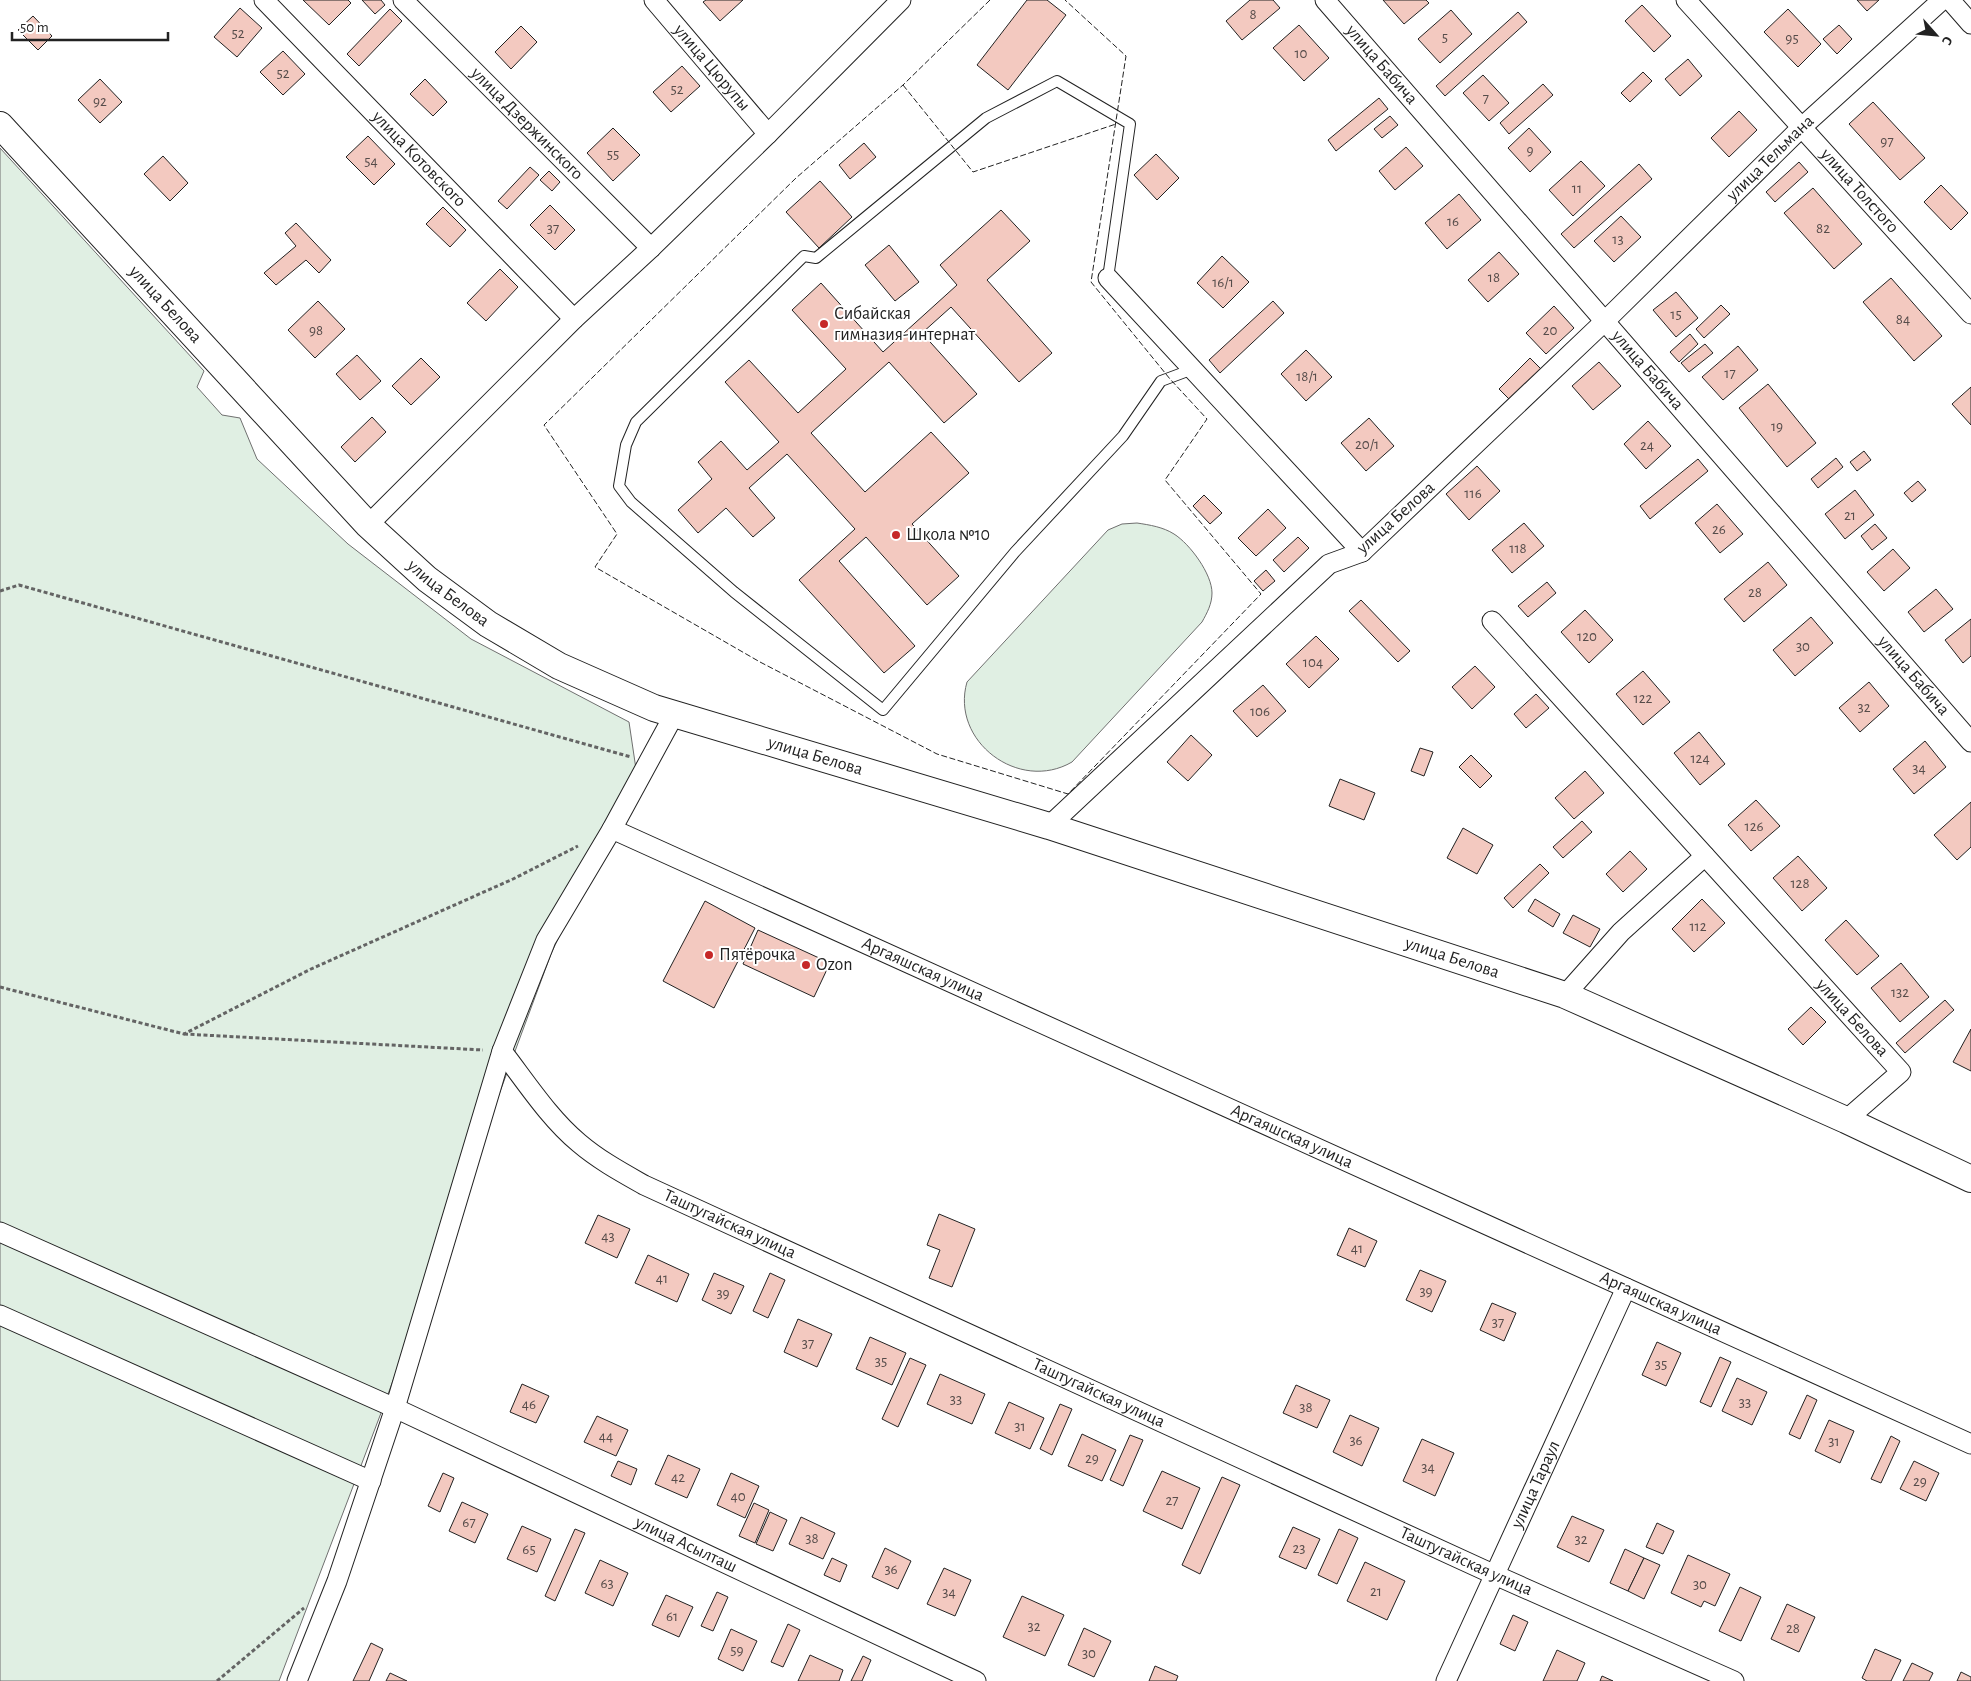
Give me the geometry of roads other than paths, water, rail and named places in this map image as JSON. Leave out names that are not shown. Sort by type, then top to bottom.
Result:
[{"type":"main road","name":"улица Белова","points":[[0,125],[368,525],[428,579],[488,624],[559,666],[674,715],[1048,826],[1565,995],[1846,1120],[1971,1179]]},
{"type":"street","name":"улица Котовского","points":[[264,0],[574,319]]},
{"type":"street","name":"улица Дзержинского","points":[[403,0],[651,248]]},
{"type":"street","name":"улица Цюрупы","points":[[654,0],[768,134]]},
{"type":"street","points":[[368,525],[574,319],[651,248],[768,134],[900,0]]},
{"type":"street","name":"улица Бабича","points":[[1325,0],[1971,742]]},
{"type":"street","name":"улица Толстого","points":[[1686,0],[1971,314]]},
{"type":"street","name":"улица Тельмана","points":[[1605,322],[1802,127],[1942,0]]},
{"type":"street","points":[[1950,0],[1971,24]]},
{"type":"street","points":[[1108,278],[1362,552]]},
{"type":"street","name":"улица Белова","points":[[1048,826],[1329,564],[1362,552],[1605,322]]},
{"type":"street","name":"улица Белова","points":[[1492,621],[1901,1072],[1846,1120]]},
{"type":"street","points":[[297,1681],[337,1581],[395,1408],[502,1050],[546,940],[612,829],[674,715]]},
{"type":"street","name":"Аргаяшская улица","points":[[612,829],[1971,1444]]},
{"type":"street","points":[[1565,995],[1621,932],[1705,856]]},
{"type":"street","name":"Таштугайская улица","points":[[502,1050],[546,1108],[578,1142],[609,1166],[644,1185],[1495,1575],[1734,1681]]},
{"type":"street","name":"улица Асылташ","points":[[0,1232],[395,1408],[976,1681]]},
{"type":"street","name":"улица Тараул","points":[[1446,1681],[1626,1288]]},
{"type":"street","points":[[0,1315],[371,1481]]},
{"type":"lane","points":[[1108,278],[1130,124],[1057,81],[986,118],[816,258],[804,256],[636,422],[626,445],[619,486],[631,502],[734,592],[882,710],[1014,552],[1122,436],[1161,381],[1193,369]]},
{"type":"place","name":"Сибайская гимназия-интернат","points":[[824,324]]},
{"type":"place","name":"Школа №10","points":[[896,535]]},
{"type":"place","name":"Пятёрочка","points":[[709,955]]},
{"type":"place","name":"Ozon","points":[[806,965]]}]
